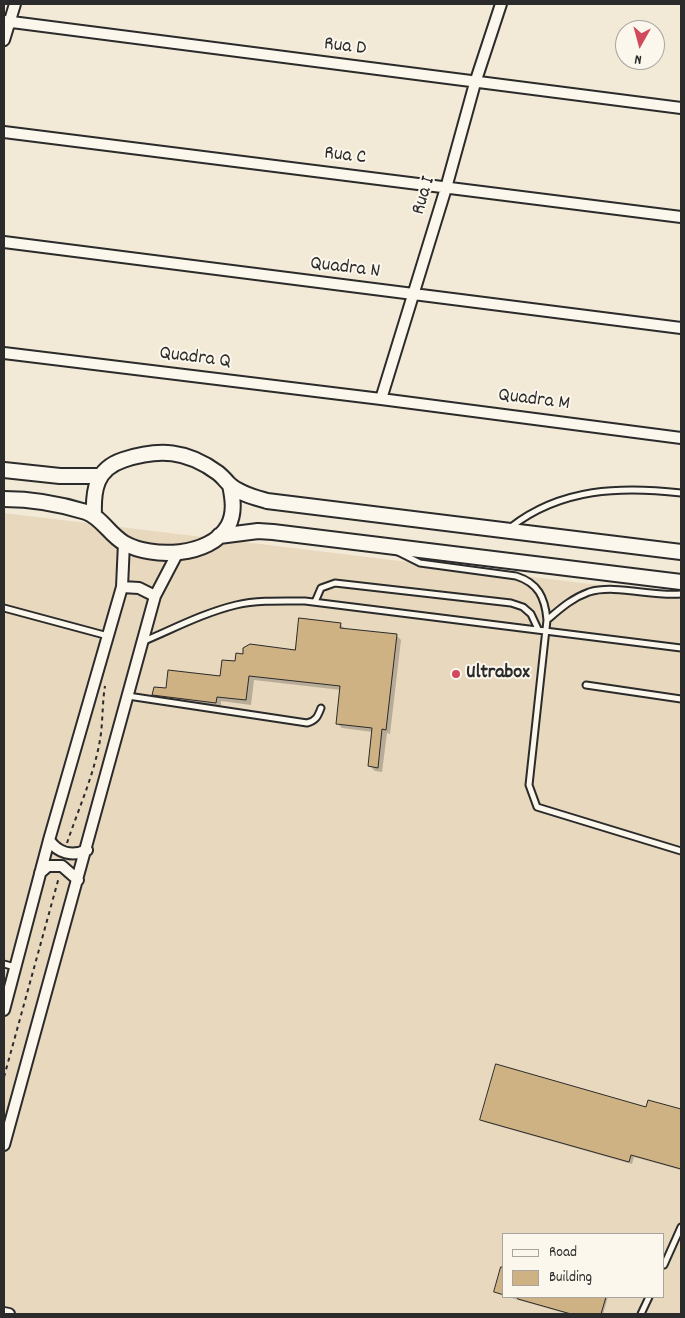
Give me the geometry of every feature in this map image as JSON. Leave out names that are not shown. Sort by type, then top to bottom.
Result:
[{"type":"main road","points":[[230,485],[234,500],[228,526],[219,536],[200,547],[176,554],[145,550],[124,543],[104,528],[94,515],[94,492],[99,476],[118,461],[145,453],[168,452],[204,464],[220,474],[230,485],[249,496],[267,501],[681,552]]},
{"type":"main road","points":[[4,470],[60,476],[99,476]]},
{"type":"main road","points":[[4,499],[28,499],[94,515]]},
{"type":"main road","points":[[219,536],[258,531],[681,582]]},
{"type":"street","points":[[4,40],[6,22],[15,4]]},
{"type":"street","name":"Rua I","points":[[381,399],[446,188],[475,83],[501,4]]},
{"type":"street","name":"Rua D","points":[[6,22],[681,108]]},
{"type":"street","name":"Rua C","points":[[4,132],[681,217]]},
{"type":"street","name":"Quadra N","points":[[4,242],[681,328]]},
{"type":"street","name":"Quadra Q","points":[[4,353],[381,399]]},
{"type":"street","name":"Quadra M","points":[[381,399],[681,438]]},
{"type":"street","points":[[4,1010],[49,840],[122,587],[124,543]]},
{"type":"street","points":[[4,1145],[87,850],[155,596],[176,554]]},
{"type":"street","points":[[122,587],[140,588],[155,596]]},
{"type":"street","points":[[49,840],[64,852],[79,854],[87,850]]},
{"type":"street","points":[[40,873],[48,866],[62,866],[78,880]]},
{"type":"street","points":[[4,1313],[9,1314]]},
{"type":"lane","points":[[506,531],[527,515],[549,504],[594,491],[630,489],[681,494]]},
{"type":"lane","points":[[390,546],[404,557],[420,563],[516,576],[528,580],[537,587],[542,596],[547,620],[530,784],[532,798],[536,807],[681,851]]},
{"type":"lane","points":[[315,602],[321,588],[335,583],[483,599],[524,607],[531,614],[538,629]]},
{"type":"lane","points":[[547,620],[565,604],[590,592],[606,590],[670,595],[681,594]]},
{"type":"lane","points":[[142,642],[200,617],[236,605],[262,601],[315,602],[681,648]]},
{"type":"lane","points":[[4,608],[109,636]]},
{"type":"lane","points":[[586,685],[681,699]]},
{"type":"lane","points":[[127,696],[307,723],[313,722],[321,708]]},
{"type":"lane","points":[[4,964],[16,967]]},
{"type":"lane","points":[[665,1263],[681,1227]]},
{"type":"lane","points":[[641,1314],[649,1298]]},
{"type":"path","points":[[64,852],[96,761],[105,686]]},
{"type":"path","points":[[4,1077],[62,866]]},
{"type":"shaded area","points":[[4,513],[681,595],[681,1314],[4,1314]]},
{"type":"building","points":[[299,618],[341,623],[340,628],[397,634],[386,730],[382,729],[378,768],[368,766],[372,728],[336,724],[340,686],[249,676],[246,700],[217,697],[216,703],[152,695],[154,687],[166,688],[168,670],[220,676],[222,660],[235,661],[236,653],[243,654],[243,648],[250,644],[295,650]]},
{"type":"building","points":[[496,1064],[646,1107],[648,1100],[681,1109],[681,1169],[631,1155],[629,1162],[480,1120]]},
{"type":"building","points":[[501,1267],[502,1267],[502,1294],[494,1292]]},
{"type":"building","points":[[606,1298],[601,1314],[571,1314],[518,1299]]},
{"type":"place","name":"Ultrabox","points":[[456,674]]}]
